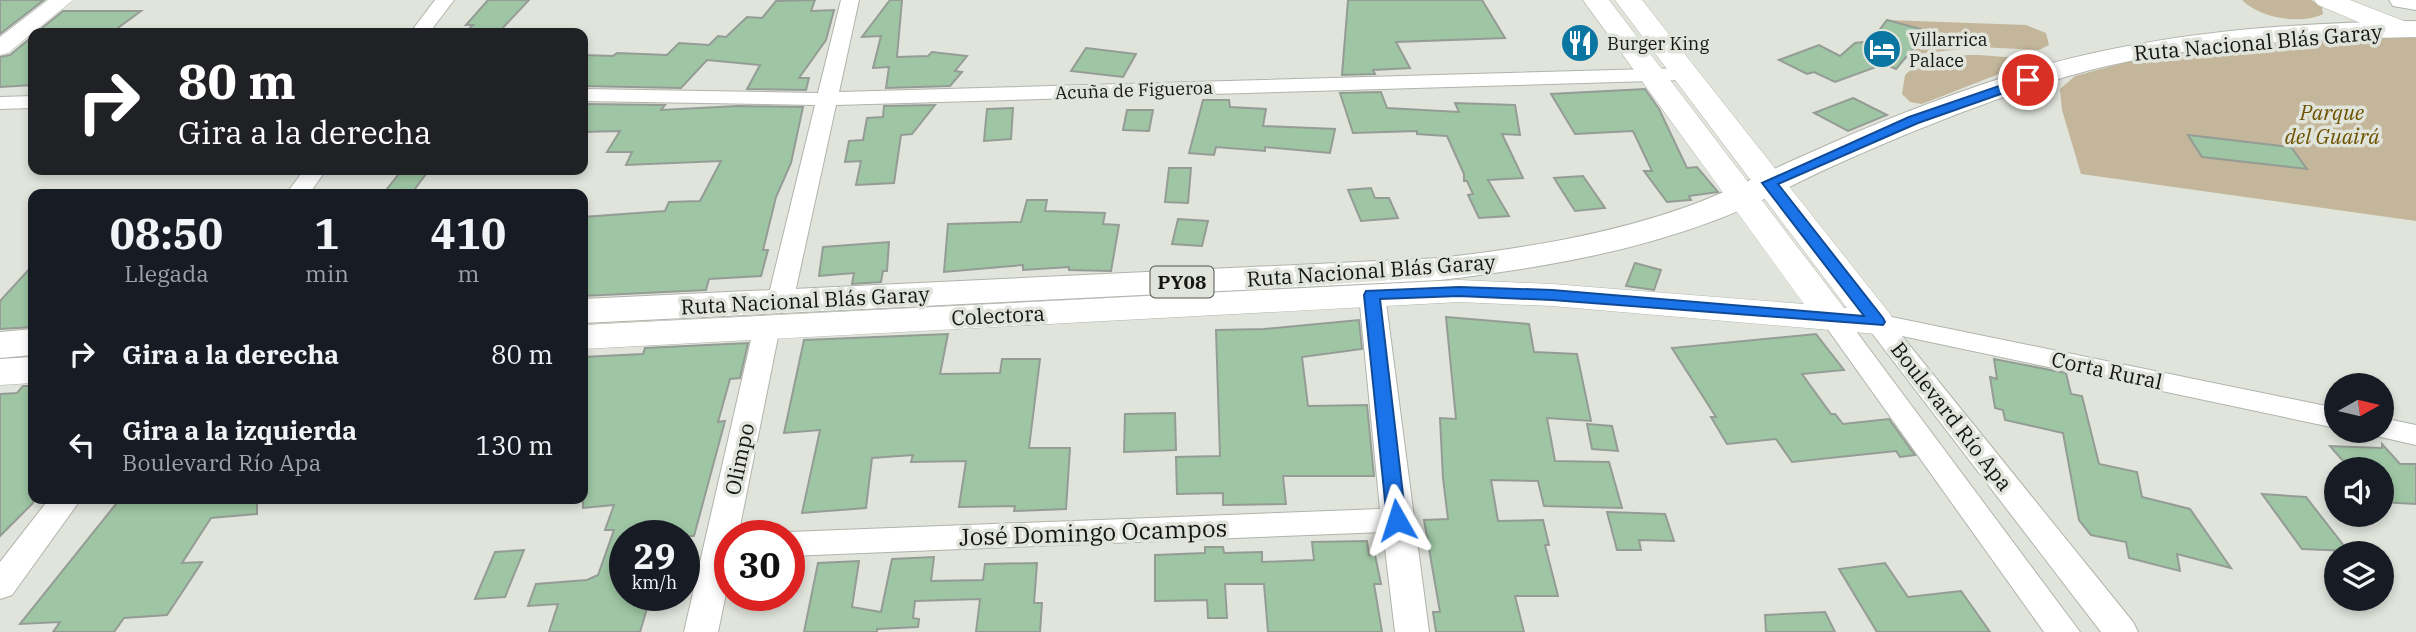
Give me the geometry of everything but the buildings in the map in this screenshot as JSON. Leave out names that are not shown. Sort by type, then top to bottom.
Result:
[{"type":"highway","points":[[2403,0],[2410,22]]},
{"type":"highway","name":"Ruta Nacional Blás Garay","points":[[588,311],[773,315],[1440,269],[1589,247],[1702,213],[1914,120],[1975,97],[2079,65],[2338,14],[2410,22]]},
{"type":"highway","points":[[0,345],[28,342]]},
{"type":"main road","name":"Boulevard Río Apa","points":[[1597,0],[1652,75],[1877,322]]},
{"type":"main road","name":"Boulevard Río Apa","points":[[1628,0],[1685,74],[1832,317]]},
{"type":"main road","points":[[2375,0],[2410,22]]},
{"type":"main road","name":"Colectora","points":[[588,336],[773,315],[1459,291],[1552,295],[1877,322]]},
{"type":"main road","points":[[0,372],[28,370]]},
{"type":"street","points":[[0,48],[62,0]]},
{"type":"street","points":[[423,28],[445,0]]},
{"type":"street","name":"Olimpo","points":[[731,520],[773,315],[850,0]]},
{"type":"street","name":"Acuña de Figueroa","points":[[588,95],[827,99],[1685,74]]},
{"type":"street","points":[[0,103],[28,102]]},
{"type":"street","points":[[1372,295],[1412,632]]},
{"type":"street","name":"Boulevard Río Apa","points":[[1832,317],[2063,632]]},
{"type":"street","name":"Boulevard Río Apa","points":[[1877,322],[2121,632]]},
{"type":"street","name":"Corta Rural","points":[[1877,322],[2324,415]]},
{"type":"street","points":[[2394,430],[2416,435]]},
{"type":"street","points":[[0,586],[62,504]]},
{"type":"street","name":"José Domingo Ocampos","points":[[805,543],[1397,520]]},
{"type":"street","name":"Olimpo","points":[[701,632],[714,586]]},
{"type":"green space","points":[[2242,0],[2311,0],[2322,7],[2323,14],[2303,19],[2281,18],[2259,11]]},
{"type":"green space","points":[[1887,20],[2026,25],[2046,33],[2049,45],[2039,50],[1979,47],[1908,55]]},
{"type":"green space","name":"Parque del Guairá","points":[[2416,37],[2416,221],[2081,174],[2062,110],[2060,89],[2075,76],[2153,55],[2354,38]]},
{"type":"green space","points":[[1949,56],[2018,58],[2027,63],[1922,104],[1910,102],[1902,94],[1905,75],[1921,63]]},
{"type":"place","name":"Burger King","points":[[1580,43]]},
{"type":"place","name":"Villarrica Palace","points":[[1882,49]]},
{"type":"route","points":[[1397,520],[1372,295],[1459,291],[1552,295],[1877,322],[1769,183],[1914,120],[2028,80]]}]
